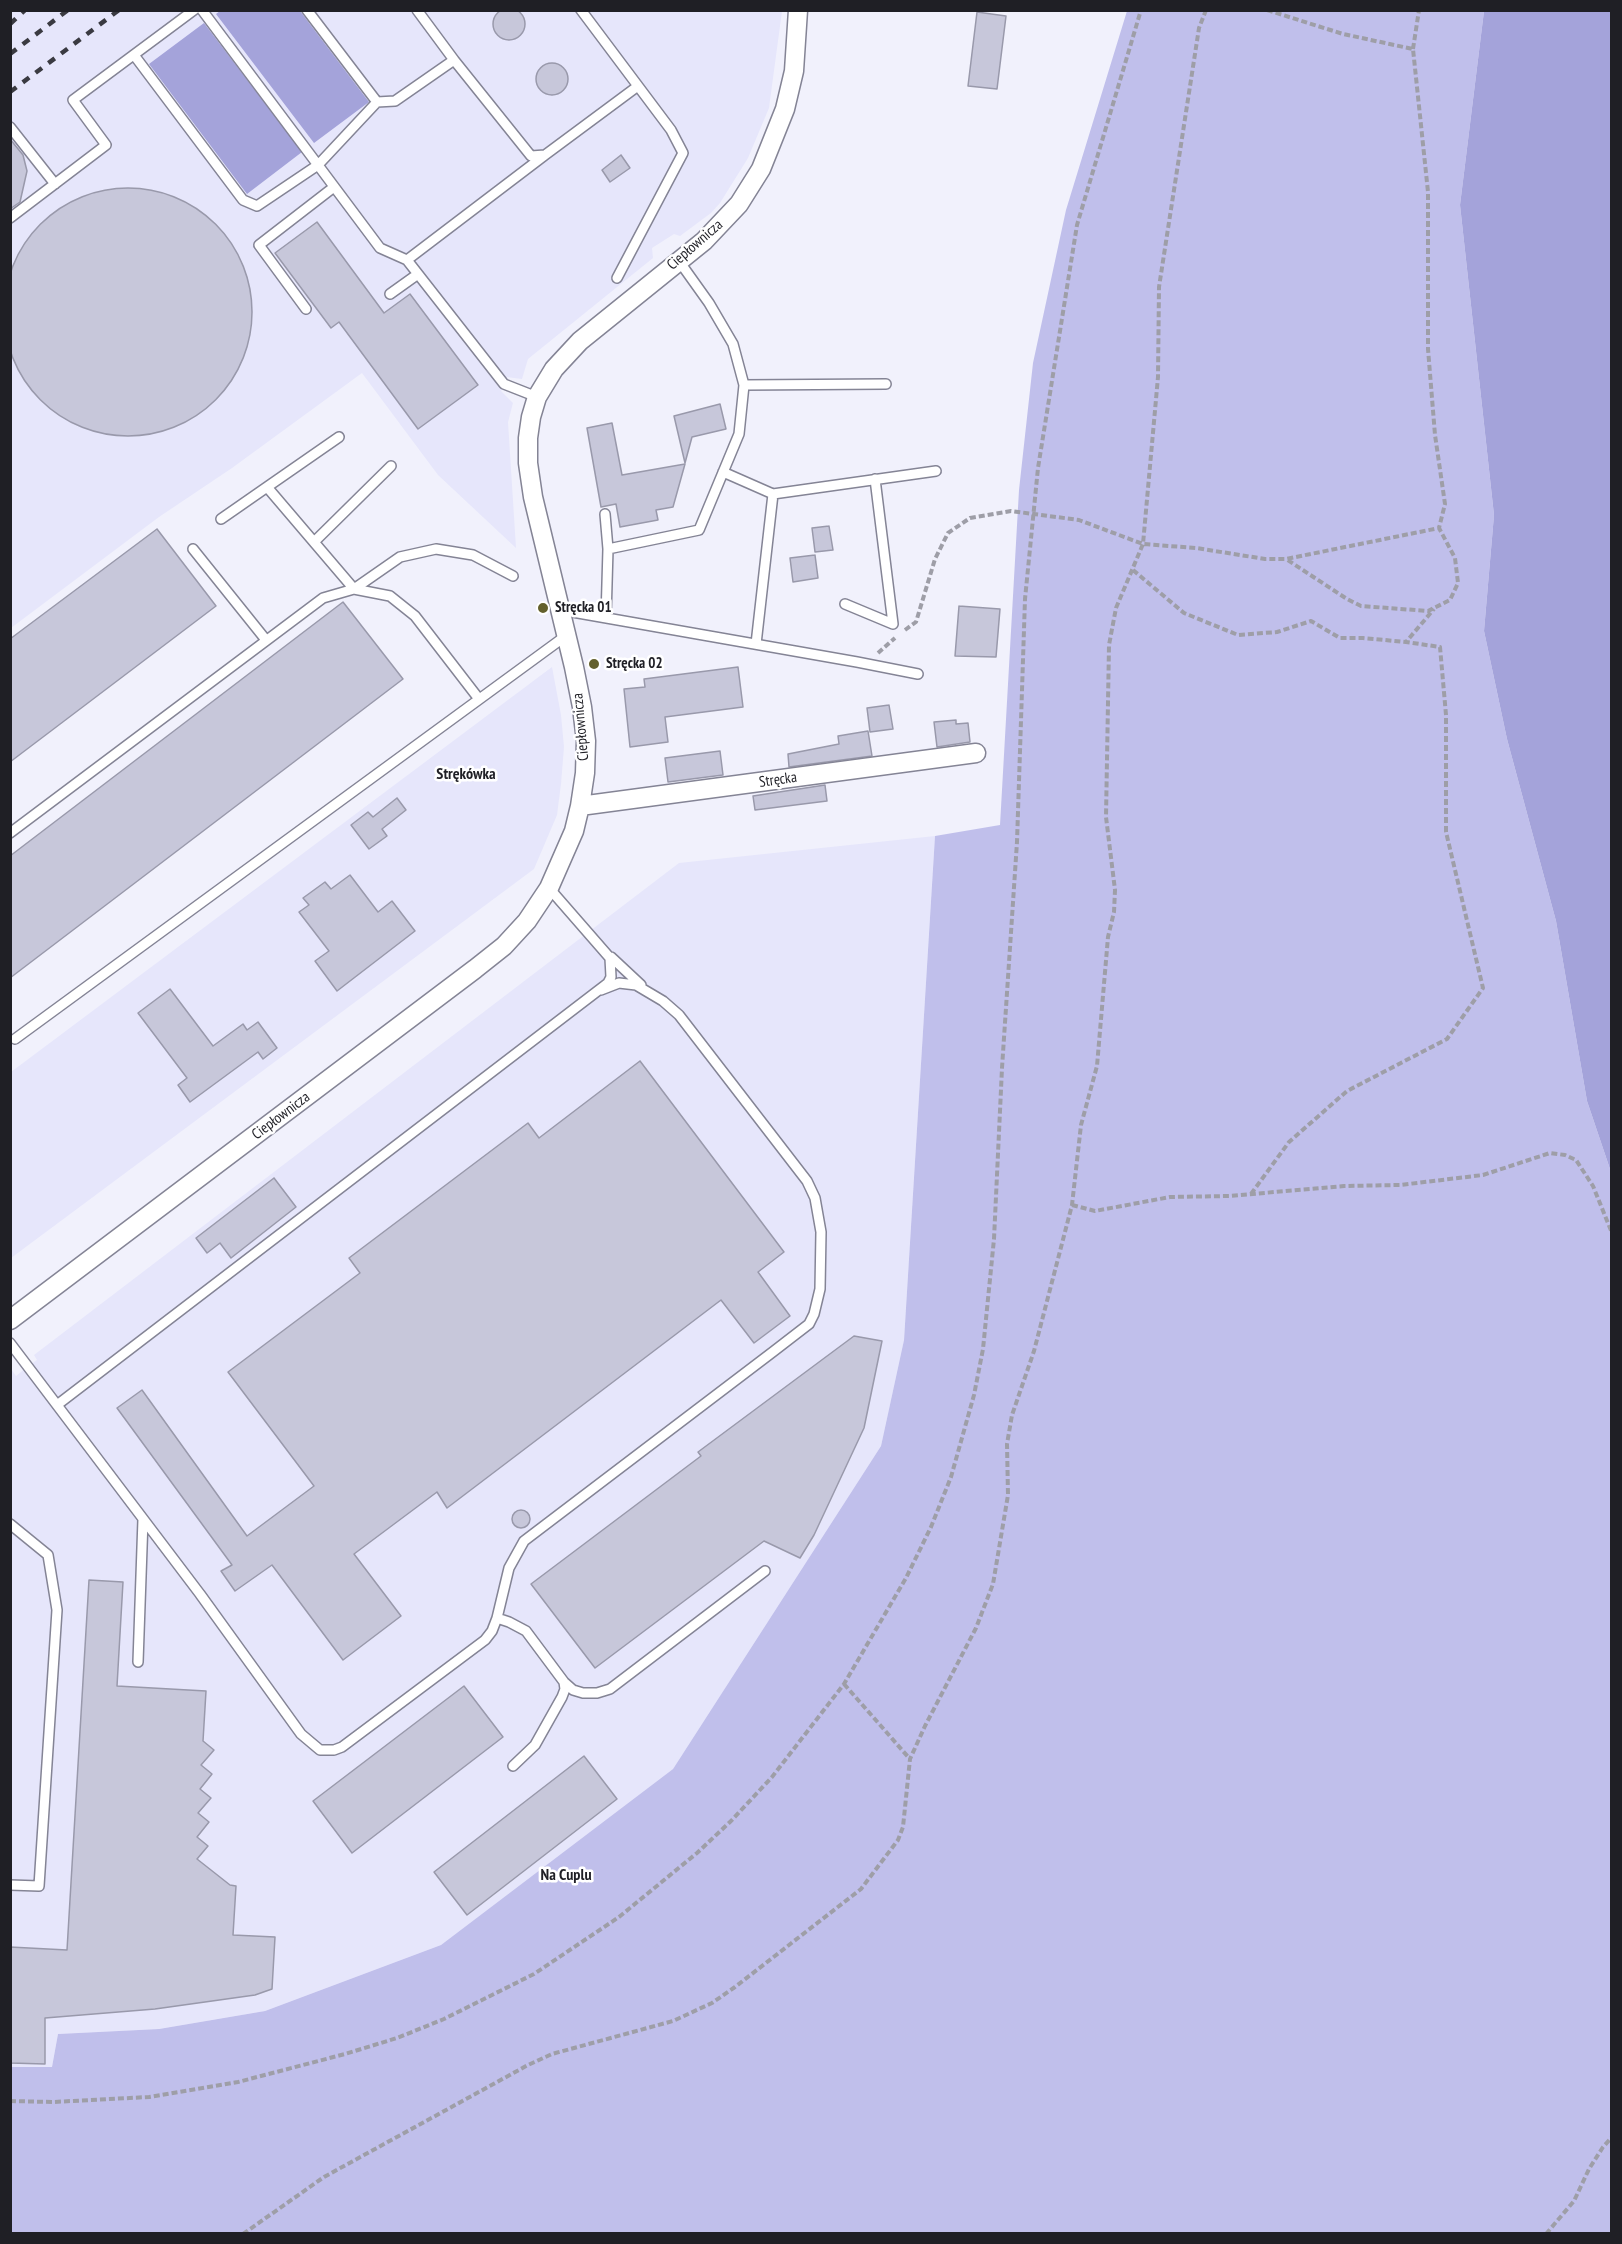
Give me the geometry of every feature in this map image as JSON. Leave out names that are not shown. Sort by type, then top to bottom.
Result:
[{"type":"street","name":"Ciepłownicza","points":[[10,1320],[475,969],[511,938],[549,888],[570,841],[580,806],[585,773],[586,741],[582,706],[567,634],[533,497],[528,462],[531,417],[537,397],[554,369],[580,341],[679,261],[722,223],[739,204],[761,170],[791,91],[798,10]]},
{"type":"street","name":"Stręcka","points":[[580,806],[976,753]]},
{"type":"lane","points":[[10,218],[106,145],[73,100],[194,10]]},
{"type":"lane","points":[[202,10],[380,248],[407,260],[504,384],[537,397]]},
{"type":"lane","points":[[307,10],[377,102]]},
{"type":"lane","points":[[417,10],[531,156],[545,155]]},
{"type":"lane","points":[[582,10],[671,130],[683,153],[617,278]]},
{"type":"lane","points":[[134,55],[243,200],[257,206],[318,165],[377,102],[395,100],[454,60]]},
{"type":"lane","points":[[407,260],[638,86]]},
{"type":"lane","points":[[10,127],[55,184]]},
{"type":"lane","points":[[306,309],[259,245],[334,187]]},
{"type":"lane","points":[[608,549],[699,530],[739,434],[744,385],[733,344],[709,303],[679,261]]},
{"type":"lane","points":[[390,294],[418,274]]},
{"type":"lane","points":[[744,385],[886,384]]},
{"type":"lane","points":[[221,519],[339,437]]},
{"type":"lane","points":[[314,542],[391,466]]},
{"type":"lane","points":[[723,472],[773,494],[936,471]]},
{"type":"lane","points":[[845,604],[893,624],[875,479]]},
{"type":"lane","points":[[267,487],[354,589],[390,596],[415,616],[479,699]]},
{"type":"lane","points":[[756,644],[773,494]]},
{"type":"lane","points":[[605,514],[608,549],[606,618]]},
{"type":"lane","points":[[193,549],[266,640]]},
{"type":"lane","points":[[10,833],[323,598],[354,589],[400,557],[436,549],[473,555],[513,576]]},
{"type":"lane","points":[[561,610],[918,674]]},
{"type":"lane","points":[[15,1039],[567,634]]},
{"type":"lane","points":[[549,888],[646,991]]},
{"type":"lane","points":[[602,990],[611,977],[612,964],[608,953]]},
{"type":"lane","points":[[10,1343],[296,1726],[308,1741],[320,1750],[334,1750],[383,1719],[477,1649],[492,1631],[509,1568],[524,1541],[809,1323],[818,1302],[822,1254],[815,1198],[807,1181],[685,1021],[671,1008],[636,985],[619,983],[602,990],[57,1405]]},
{"type":"lane","points":[[138,1662],[143,1519]]},
{"type":"lane","points":[[10,1524],[48,1555],[57,1610],[39,1886],[10,1885]]},
{"type":"lane","points":[[497,1618],[526,1631],[564,1682],[573,1690],[597,1693],[610,1689],[765,1571]]},
{"type":"lane","points":[[513,1766],[527,1754],[540,1736],[562,1697],[564,1682]]},
{"type":"path","points":[[243,2234],[324,2177],[528,2065],[552,2054],[673,2021],[701,2009],[735,1987],[861,1889],[892,1851],[903,1827],[910,1759],[976,1628],[993,1584],[1008,1495],[1007,1444],[1012,1415],[1034,1351],[1072,1206],[1081,1125],[1097,1066],[1108,937],[1115,890],[1106,818],[1108,645],[1116,608],[1143,544],[1158,377],[1159,288],[1199,28],[1206,10]]},
{"type":"path","points":[[1267,10],[1344,34],[1413,49]]},
{"type":"path","points":[[1286,559],[1347,599],[1362,606],[1428,610],[1450,600],[1458,583],[1455,558],[1439,528],[1445,504],[1435,435],[1428,350],[1428,192],[1413,49],[1419,10]]},
{"type":"path","points":[[858,662],[879,652],[916,622],[935,559],[948,533],[970,518],[1011,511],[1068,518],[1143,544],[1196,548],[1265,560],[1286,559],[1439,528]]},
{"type":"path","points":[[1133,570],[1184,613],[1238,634],[1277,632],[1311,621],[1340,638],[1363,638],[1440,647],[1446,715],[1446,832],[1483,988],[1447,1039],[1347,1091],[1289,1142],[1251,1194]]},
{"type":"path","points":[[1406,642],[1436,606]]},
{"type":"path","points":[[1072,1206],[1095,1211],[1170,1197],[1251,1194],[1344,1186],[1400,1185],[1483,1175],[1550,1153],[1565,1155],[1576,1160],[1593,1186],[1611,1233]]},
{"type":"path","points":[[844,1684],[910,1759]]},
{"type":"path","points":[[1546,2234],[1574,2201],[1589,2169],[1611,2137]]},
{"type":"shaded area","points":[[11,11],[782,11],[769,108],[748,158],[720,203],[711,213],[680,236],[674,234],[652,248],[653,258],[528,359],[522,379],[507,377],[501,391],[513,403],[508,422],[516,548],[438,475],[362,373],[232,468],[159,517],[11,628]]},
{"type":"shaded area","points":[[220,11],[300,11],[369,102],[314,143],[216,14]]},
{"type":"shaded area","points":[[1127,11],[1484,11],[1460,205],[1494,515],[1484,631],[1507,739],[1556,921],[1587,1101],[1611,1172],[1611,2233],[11,2234],[11,2067],[52,2067],[58,2034],[159,2029],[265,2011],[441,1945],[673,1769],[881,1446],[904,1340],[935,836],[1000,825],[1019,490],[1033,363],[1066,210]]},
{"type":"shaded area","points":[[1484,11],[1611,11],[1611,1172],[1587,1101],[1556,921],[1507,739],[1484,631],[1494,515],[1460,205]]},
{"type":"shaded area","points":[[204,23],[302,152],[247,194],[149,64]]},
{"type":"shaded area","points":[[552,667],[564,747],[561,784],[557,815],[534,869],[11,1258],[11,1072]]},
{"type":"shaded area","points":[[935,836],[904,1340],[881,1446],[673,1769],[441,1945],[265,2011],[159,2029],[58,2034],[52,2067],[11,2067],[11,1369],[16,1376],[37,1360],[34,1355],[679,863]]},
{"type":"building","points":[[509,8],[520,13],[525,24],[520,35],[509,40],[498,35],[493,24],[498,13]]},
{"type":"building","points":[[977,12],[1006,16],[997,89],[968,86]]},
{"type":"building","points":[[552,63],[564,67],[568,79],[564,91],[552,95],[540,91],[536,79],[540,67]]},
{"type":"building","points":[[10,139],[23,155],[27,171],[20,202],[10,209]]},
{"type":"building","points":[[621,155],[630,168],[610,182],[602,170]]},
{"type":"building","points":[[128,188],[164,193],[197,209],[216,224],[231,243],[247,276],[252,312],[247,348],[231,381],[216,400],[197,415],[164,431],[128,436],[92,431],[59,415],[40,400],[25,381],[9,348],[4,312],[9,276],[25,243],[40,224],[59,209],[92,193]]},
{"type":"building","points":[[317,222],[384,313],[410,294],[478,385],[418,429],[339,322],[331,328],[275,253]]},
{"type":"building","points":[[720,404],[726,429],[692,437],[685,463],[674,416]]},
{"type":"building","points":[[612,423],[622,475],[685,464],[673,507],[656,510],[658,520],[620,527],[616,504],[601,507],[587,428]]},
{"type":"building","points":[[829,526],[833,550],[815,552],[812,528]]},
{"type":"building","points":[[157,529],[216,606],[10,762],[10,639]]},
{"type":"building","points":[[815,555],[818,578],[793,582],[790,558]]},
{"type":"building","points":[[343,602],[403,679],[10,978],[10,856]]},
{"type":"building","points":[[959,606],[1000,609],[996,657],[955,656]]},
{"type":"building","points":[[738,667],[743,707],[665,717],[668,742],[630,747],[624,689],[645,687],[644,679]]},
{"type":"building","points":[[889,705],[893,729],[870,732],[867,708]]},
{"type":"building","points":[[956,720],[956,724],[968,723],[970,742],[937,747],[934,722]]},
{"type":"building","points":[[868,731],[872,756],[789,767],[788,754],[839,744],[838,736]]},
{"type":"building","points":[[720,751],[723,775],[668,782],[665,758]]},
{"type":"building","points":[[825,785],[827,801],[755,810],[753,796]]},
{"type":"building","points":[[397,798],[406,810],[382,829],[387,836],[369,849],[351,825],[368,812],[373,817]]},
{"type":"building","points":[[350,875],[378,912],[392,901],[415,931],[337,991],[315,961],[329,951],[299,912],[309,905],[303,898],[325,882],[331,889]]},
{"type":"building","points":[[170,989],[213,1046],[243,1024],[247,1030],[258,1022],[277,1048],[263,1059],[258,1052],[190,1102],[178,1085],[187,1078],[138,1013]]},
{"type":"building","points":[[640,1061],[784,1252],[758,1272],[790,1316],[754,1343],[721,1300],[447,1508],[437,1492],[354,1554],[401,1616],[343,1660],[272,1565],[235,1591],[221,1571],[232,1565],[117,1408],[142,1390],[247,1536],[314,1486],[228,1372],[360,1273],[349,1258],[528,1123],[539,1138]]},
{"type":"building","points":[[274,1178],[296,1207],[231,1258],[220,1243],[207,1253],[196,1238]]},
{"type":"building","points":[[854,1336],[882,1341],[864,1428],[814,1535],[800,1558],[764,1541],[595,1668],[531,1584],[701,1456],[698,1452]]},
{"type":"building","points":[[521,1510],[527,1513],[530,1519],[527,1525],[521,1528],[515,1525],[512,1519],[515,1513]]},
{"type":"building","points":[[89,1580],[123,1582],[117,1686],[206,1691],[203,1741],[214,1750],[201,1765],[212,1774],[200,1789],[211,1798],[198,1813],[209,1822],[197,1837],[208,1846],[197,1859],[230,1885],[236,1886],[233,1935],[275,1937],[272,1989],[255,1995],[155,2009],[45,2018],[45,2064],[10,2063],[10,1947],[67,1950]]},
{"type":"building","points":[[464,1686],[503,1737],[352,1853],[313,1801]]},
{"type":"building","points":[[584,1756],[617,1799],[467,1915],[434,1872]]},
{"type":"railway","points":[[10,24],[25,10]]},
{"type":"railway","points":[[10,54],[68,10]]},
{"type":"railway","points":[[10,92],[119,10]]},
{"type":"place","name":"Stręcka 01","points":[[543,608]]},
{"type":"place","name":"Stręcka 02","points":[[594,664]]},
{"type":"district","name":"Strękówka","points":[[466,774]]},
{"type":"district","name":"Na Cuplu","points":[[566,1875]]}]
